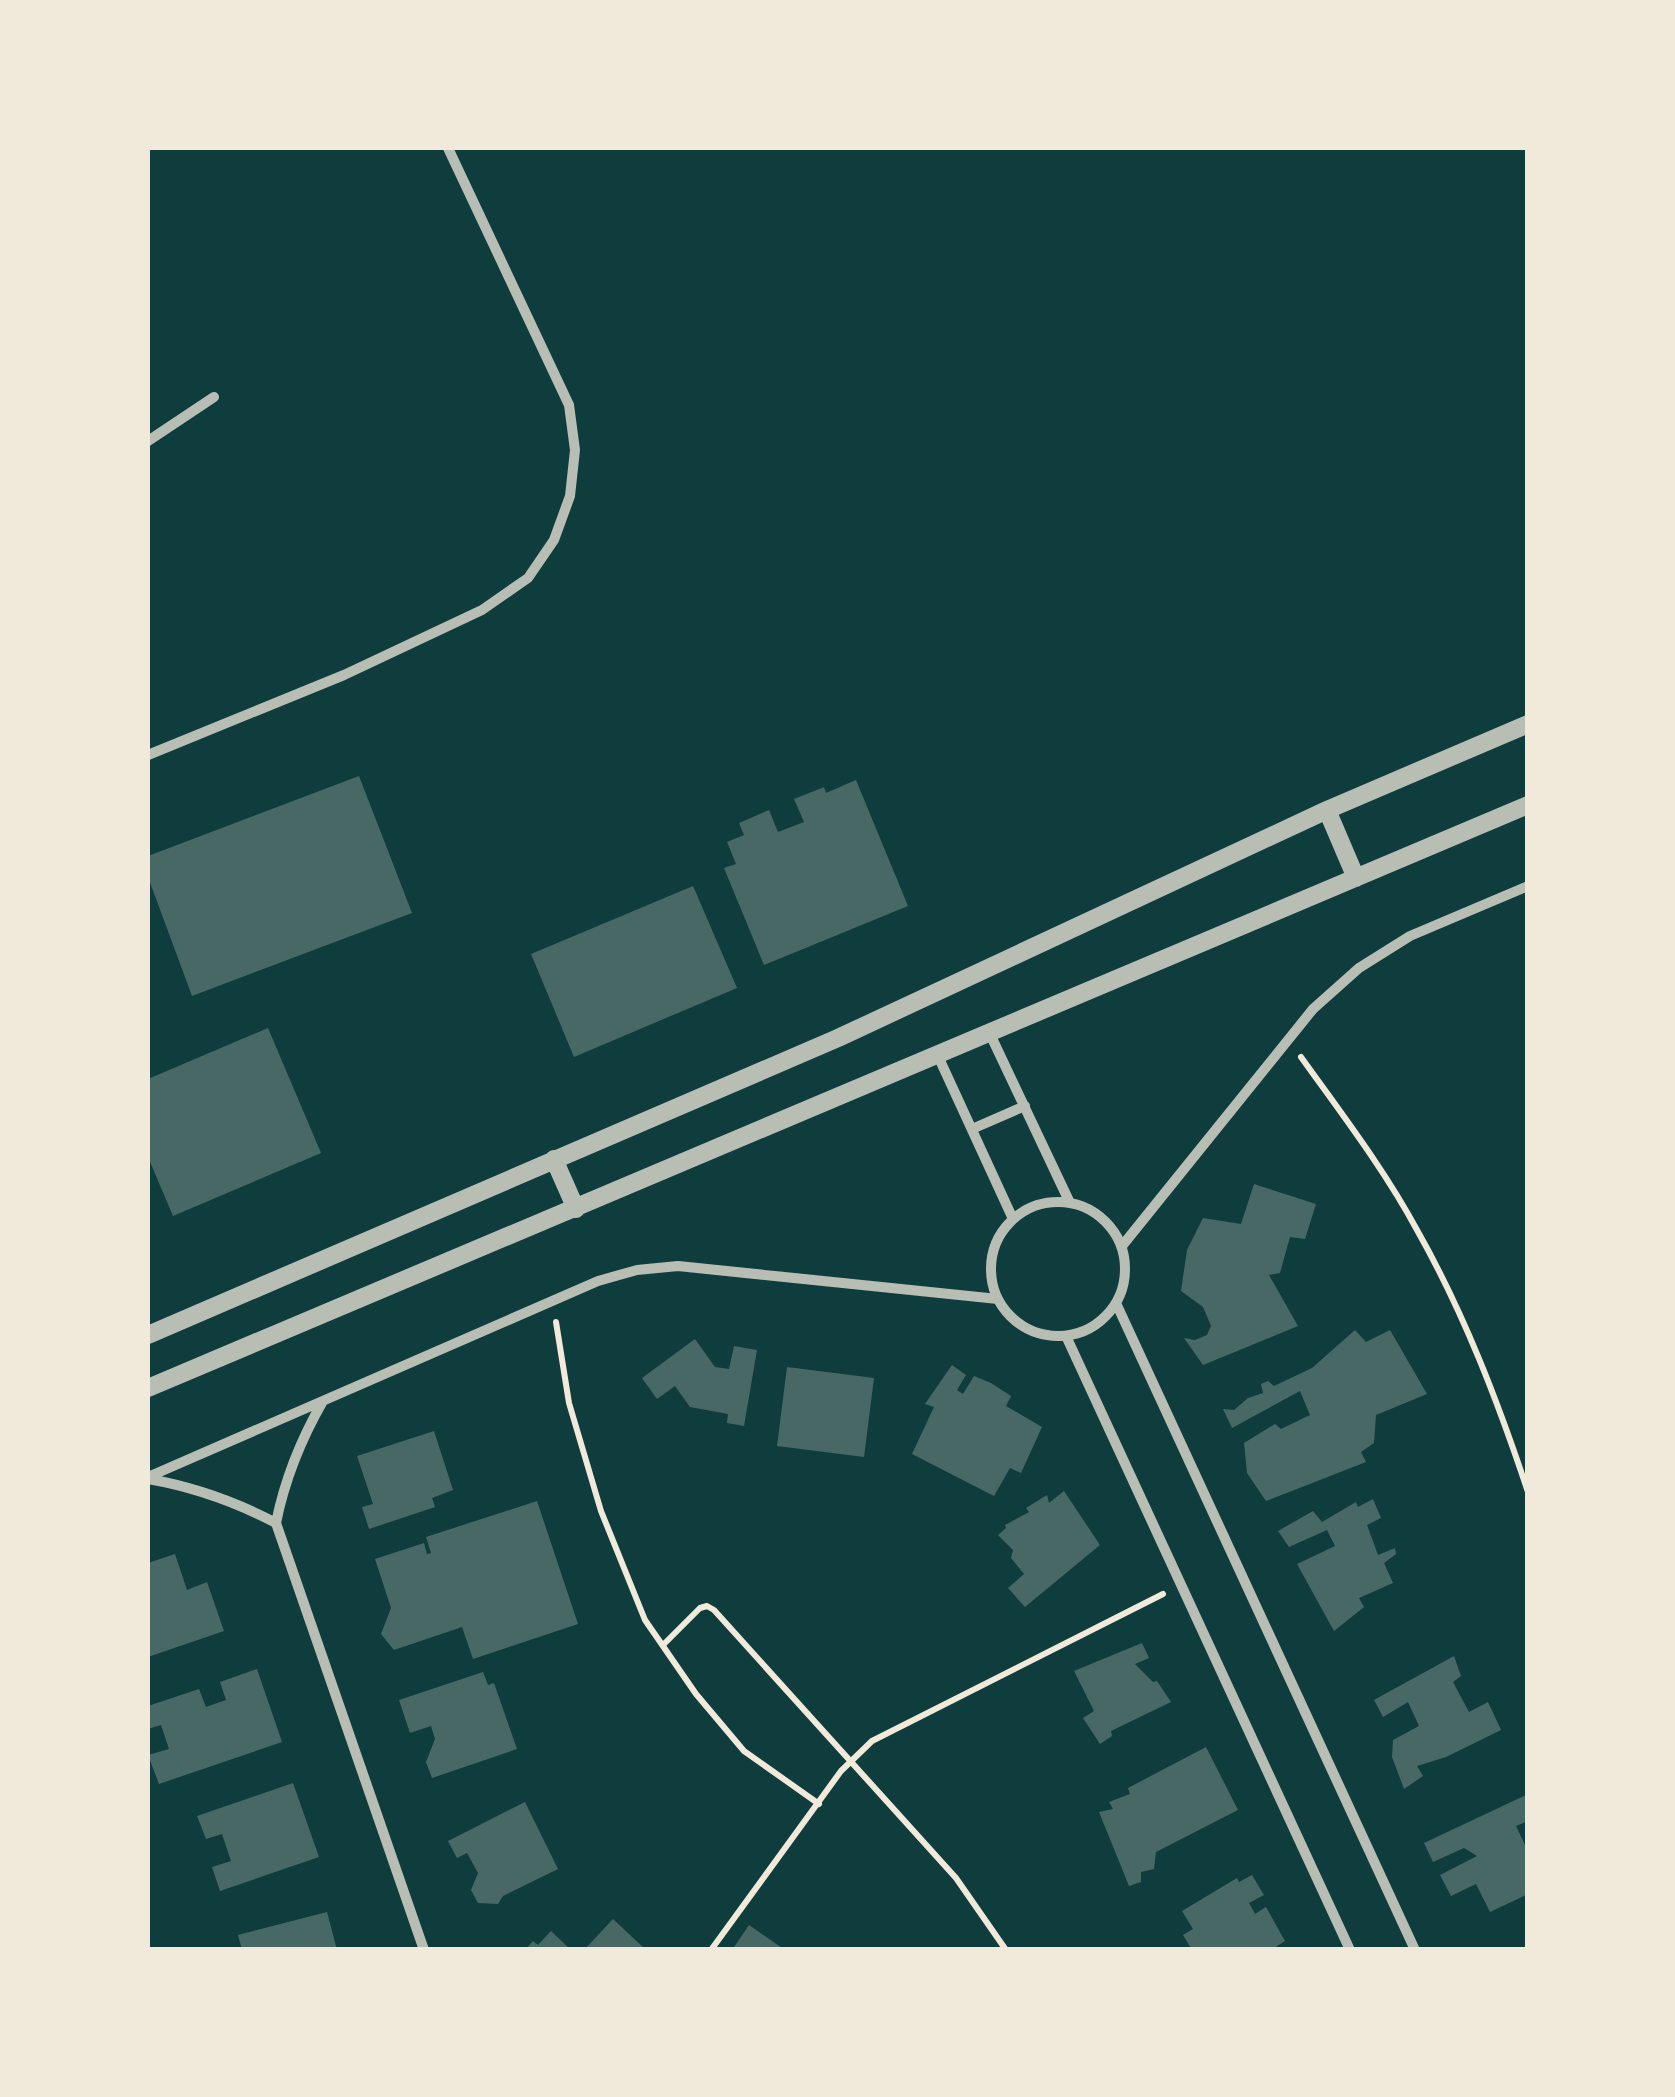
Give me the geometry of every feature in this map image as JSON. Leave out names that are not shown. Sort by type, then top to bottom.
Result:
[{"type":"street","points":[[148,755],[344,675],[482,610],[528,578],[554,540],[570,496],[576,450],[570,404],[448,148]]},
{"type":"street","points":[[148,441],[214,397]]},
{"type":"street","points":[[148,1335],[838,1038],[1328,810],[1528,724]]},
{"type":"street","points":[[148,1388],[1528,805]]},
{"type":"street","points":[[1328,810],[1356,878]]},
{"type":"street","points":[[1122,1246],[1313,1009],[1358,968],[1410,936],[1528,886]]},
{"type":"street","points":[[990,1034],[1070,1203]]},
{"type":"street","points":[[938,1056],[1013,1219]]},
{"type":"street","points":[[972,1129],[1024,1106]]},
{"type":"street","points":[[554,1159],[576,1209]]},
{"type":"street","points":[[1070,1203],[1087,1208],[1102,1218],[1122,1246],[1125,1276],[1116,1304],[1094,1325],[1066,1336],[1050,1336],[1019,1324],[998,1299],[993,1286],[992,1256],[996,1242],[1013,1219],[1040,1204],[1070,1203]]},
{"type":"street","points":[[148,1478],[598,1281],[637,1270],[678,1266],[998,1299]]},
{"type":"street","points":[[1116,1304],[1415,1950]]},
{"type":"street","points":[[1066,1336],[1350,1950]]},
{"type":"street","points":[[322,1400],[295,1452],[276,1523],[424,1950]]},
{"type":"street","points":[[148,1478],[190,1486],[235,1501],[276,1523]]},
{"type":"path","points":[[1288,1040],[1355,1132],[1417,1228],[1468,1330],[1528,1492]]},
{"type":"path","points":[[552,1301],[569,1403],[601,1510],[645,1620],[696,1694],[744,1751],[819,1804]]},
{"type":"path","points":[[711,1950],[849,1762],[872,1740],[1182,1585]]},
{"type":"path","points":[[662,1645],[700,1608],[710,1608],[956,1878],[1006,1950]]},
{"type":"building","points":[[359,776],[412,913],[192,996],[148,877],[148,856]]},
{"type":"building","points":[[856,780],[908,906],[764,965],[724,868],[736,864],[727,842],[744,835],[739,823],[769,810],[778,832],[804,822],[794,799],[824,787],[826,793]]},
{"type":"building","points":[[693,886],[737,988],[574,1057],[531,954]]},
{"type":"building","points":[[268,1028],[321,1153],[173,1216],[148,1157],[148,1079]]},
{"type":"building","points":[[1254,1184],[1316,1204],[1305,1239],[1290,1237],[1280,1273],[1269,1275],[1298,1326],[1203,1365],[1184,1338],[1195,1340],[1207,1335],[1211,1326],[1203,1307],[1181,1291],[1187,1250],[1203,1218],[1241,1224]]},
{"type":"building","points":[[1355,1330],[1366,1342],[1390,1330],[1427,1394],[1376,1415],[1374,1443],[1361,1452],[1366,1462],[1266,1501],[1247,1473],[1244,1443],[1275,1424],[1281,1429],[1310,1415],[1300,1391],[1232,1428],[1223,1409],[1234,1410],[1248,1398],[1263,1393],[1261,1384],[1268,1381],[1274,1386],[1312,1368]]},
{"type":"building","points":[[695,1339],[715,1367],[729,1369],[734,1346],[757,1350],[744,1426],[727,1423],[728,1414],[690,1407],[675,1386],[657,1399],[642,1378]]},
{"type":"building","points":[[952,1365],[966,1375],[957,1390],[963,1394],[974,1376],[991,1383],[1011,1396],[1006,1406],[1042,1427],[1021,1473],[1010,1468],[994,1496],[912,1454],[934,1407],[925,1404]]},
{"type":"building","points":[[787,1367],[874,1378],[864,1457],[777,1446]]},
{"type":"building","points":[[434,1431],[453,1490],[432,1498],[435,1507],[369,1529],[362,1507],[373,1504],[357,1456]]},
{"type":"building","points":[[1064,1491],[1100,1545],[1025,1607],[1008,1588],[1024,1574],[1011,1558],[1013,1550],[998,1535],[1005,1525],[1029,1512],[1026,1508],[1047,1495],[1049,1503]]},
{"type":"building","points":[[1373,1499],[1381,1518],[1367,1525],[1378,1555],[1395,1548],[1396,1554],[1384,1563],[1393,1583],[1359,1598],[1364,1607],[1334,1631],[1297,1564],[1335,1546],[1327,1530],[1289,1547],[1278,1531],[1313,1511],[1322,1522],[1356,1502],[1358,1507]]},
{"type":"building","points":[[537,1501],[578,1624],[473,1659],[462,1627],[394,1650],[381,1634],[391,1608],[375,1559],[424,1543],[427,1554],[431,1553],[426,1537]]},
{"type":"building","points":[[175,1554],[187,1590],[207,1582],[224,1631],[148,1657],[148,1563]]},
{"type":"building","points":[[1142,1643],[1149,1658],[1135,1664],[1153,1682],[1157,1681],[1171,1702],[1111,1731],[1112,1736],[1100,1744],[1083,1718],[1094,1711],[1074,1671]]},
{"type":"building","points":[[1454,1656],[1461,1676],[1453,1682],[1469,1712],[1488,1702],[1501,1730],[1446,1757],[1417,1766],[1423,1776],[1404,1789],[1392,1757],[1393,1740],[1419,1726],[1408,1702],[1383,1717],[1374,1700]]},
{"type":"building","points":[[257,1669],[282,1742],[159,1784],[148,1755],[169,1749],[161,1725],[148,1729],[148,1706],[199,1689],[206,1707],[226,1700],[220,1682]]},
{"type":"building","points":[[483,1672],[488,1685],[494,1683],[517,1749],[432,1778],[426,1762],[435,1739],[431,1726],[410,1733],[399,1700]]},
{"type":"building","points":[[1206,1747],[1238,1810],[1156,1852],[1154,1869],[1141,1872],[1141,1882],[1129,1886],[1099,1812],[1113,1809],[1109,1802],[1130,1794],[1128,1788]]},
{"type":"building","points":[[293,1783],[319,1857],[220,1891],[212,1867],[231,1861],[222,1834],[206,1839],[197,1816]]},
{"type":"building","points":[[1528,1794],[1528,1821],[1516,1826],[1525,1845],[1528,1843],[1528,1894],[1490,1912],[1476,1884],[1451,1896],[1440,1875],[1477,1856],[1464,1848],[1433,1862],[1424,1843]]},
{"type":"building","points":[[525,1802],[558,1869],[503,1896],[498,1904],[478,1903],[471,1890],[478,1873],[467,1853],[457,1858],[448,1841]]},
{"type":"building","points":[[1252,1875],[1264,1895],[1249,1903],[1255,1914],[1266,1907],[1285,1941],[1271,1950],[1192,1950],[1183,1935],[1193,1929],[1182,1911],[1237,1878],[1239,1882]]},
{"type":"building","points":[[327,1912],[337,1950],[242,1950],[238,1935]]},
{"type":"building","points":[[613,1919],[646,1950],[584,1950]]},
{"type":"building","points":[[749,1925],[785,1950],[732,1950]]},
{"type":"building","points":[[551,1931],[571,1950],[525,1950],[533,1941],[538,1945]]}]
